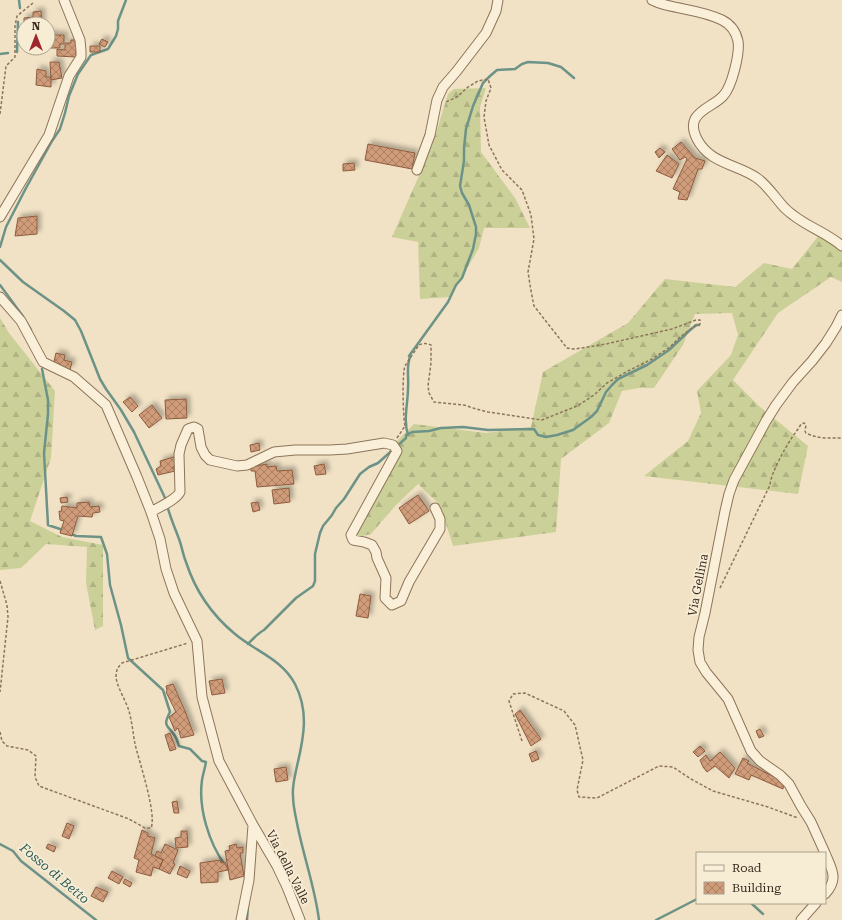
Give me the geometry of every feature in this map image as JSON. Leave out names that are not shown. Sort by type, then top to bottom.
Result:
[{"type":"street","points":[[0,217],[49,135],[69,76],[81,57],[80,40],[64,0]]},
{"type":"street","points":[[417,170],[430,135],[437,100],[443,87],[486,33],[496,11],[498,0]]},
{"type":"street","points":[[652,0],[665,5],[686,9],[722,20],[731,26],[738,42],[738,53],[730,86],[724,95],[715,103],[700,112],[694,123],[694,130],[697,139],[703,148],[712,157],[721,162],[743,170],[758,178],[783,206],[795,216],[841,245]]},
{"type":"street","points":[[0,297],[22,321],[43,362],[74,377],[106,405],[153,511],[164,560],[174,593],[197,641]]},
{"type":"street","name":"Via Gellina","points":[[825,852],[811,822],[789,784],[751,752],[728,699],[706,672],[700,662],[698,650],[699,637],[725,511],[734,480],[773,410],[793,382],[826,343],[842,315]]},
{"type":"street","points":[[153,511],[179,495],[181,488],[179,454],[188,429],[194,427],[198,429],[201,447],[205,455],[210,460],[237,466],[247,465],[274,452],[347,449],[384,443],[393,444],[397,451],[351,535],[353,540],[372,545],[386,578],[385,598],[392,605],[401,601],[409,582],[440,529],[440,519],[435,508]]},
{"type":"street","name":"Via della Valle","points":[[197,641],[202,697],[220,760],[253,825],[277,866],[300,920]]},
{"type":"street","points":[[241,920],[249,880],[253,825]]},
{"type":"street","name":"Via Gellina","points":[[826,855],[833,870],[832,886],[826,893]]},
{"type":"street","points":[[801,920],[815,904]]},
{"type":"path","points":[[0,114],[6,66],[15,57],[14,26],[17,16],[33,3]]},
{"type":"path","points":[[393,444],[405,426],[405,367],[419,345],[431,345],[431,363],[428,386],[429,393],[434,402],[464,405],[482,411],[542,420],[577,406],[594,395],[607,383],[652,359],[670,347],[680,337],[700,324],[700,320],[696,320],[672,329],[606,344],[574,349],[566,348],[534,306],[528,272],[534,239],[531,215],[522,190],[502,170],[489,145],[484,117],[490,88],[488,79],[478,80],[457,97],[446,102],[437,100]]},
{"type":"path","points":[[720,588],[770,485],[770,479],[782,454],[801,424],[804,423],[806,425],[805,430],[809,435],[816,437],[842,438]]},
{"type":"path","points":[[0,580],[7,605],[8,617],[0,692]]},
{"type":"path","points":[[0,732],[2,741],[7,746],[28,750],[36,756],[35,777],[39,786],[129,819],[145,828],[151,828],[153,824],[150,802],[135,745],[129,712],[116,678],[116,672],[122,663],[197,641]]},
{"type":"path","points":[[522,741],[509,701],[513,694],[525,693],[564,711],[575,726],[583,760],[577,790],[580,797],[597,798],[659,766],[673,768],[713,790],[811,822]]},
{"type":"green space","points":[[486,88],[480,107],[481,152],[515,198],[530,228],[484,228],[479,248],[450,297],[420,299],[418,242],[392,237],[432,146],[448,94],[454,89]]},
{"type":"green space","points":[[824,229],[842,242],[842,282],[831,277],[778,313],[733,380],[759,406],[808,446],[798,494],[644,476],[688,441],[701,413],[697,391],[731,355],[738,335],[732,313],[695,314],[683,345],[654,388],[639,388],[622,391],[609,423],[561,459],[556,532],[453,546],[440,505],[418,484],[395,506],[371,534],[358,537],[355,527],[371,488],[397,441],[414,424],[486,433],[531,427],[543,372],[628,323],[665,279],[735,287],[764,263],[792,269]]},
{"type":"green space","points":[[0,318],[9,333],[55,391],[51,458],[30,521],[62,537],[103,545],[103,626],[95,630],[86,583],[87,547],[46,544],[21,568],[0,570]]},
{"type":"building","points":[[41,11],[41,16],[33,16],[33,12]]},
{"type":"building","points":[[56,35],[64,35],[64,44],[60,44],[60,48],[56,48]]},
{"type":"building","points":[[102,39],[108,42],[105,47],[99,44]]},
{"type":"building","points":[[71,40],[77,40],[76,57],[57,56],[57,49],[65,50],[65,43],[71,43]]},
{"type":"building","points":[[90,46],[100,46],[100,52],[90,52]]},
{"type":"building","points":[[50,62],[59,62],[62,78],[51,80]]},
{"type":"building","points":[[37,69],[46,71],[46,77],[51,77],[51,87],[36,85]]},
{"type":"building","points":[[681,142],[695,158],[705,161],[702,169],[698,169],[687,200],[678,199],[680,192],[673,189],[687,159],[685,157],[680,160],[672,149]]},
{"type":"building","points":[[368,144],[415,153],[412,169],[365,160]]},
{"type":"building","points":[[660,148],[665,152],[659,158],[655,152]]},
{"type":"building","points":[[667,155],[679,164],[672,178],[656,171]]},
{"type":"building","points":[[354,163],[355,170],[343,171],[343,164]]},
{"type":"building","points":[[37,216],[37,234],[15,236],[18,218]]},
{"type":"building","points":[[56,353],[65,355],[64,360],[72,362],[70,370],[53,366]]},
{"type":"building","points":[[130,397],[138,406],[132,412],[123,402]]},
{"type":"building","points":[[186,399],[187,418],[166,419],[165,400]]},
{"type":"building","points":[[152,405],[162,418],[149,428],[139,415]]},
{"type":"building","points":[[259,443],[260,450],[251,452],[250,445]]},
{"type":"building","points":[[177,456],[175,466],[173,467],[175,471],[158,475],[156,469],[161,466],[160,461]]},
{"type":"building","points":[[267,464],[267,467],[276,466],[277,471],[292,470],[294,484],[257,487],[255,471],[251,471],[251,467]]},
{"type":"building","points":[[324,464],[326,474],[316,475],[314,466]]},
{"type":"building","points":[[289,488],[290,502],[274,504],[272,490]]},
{"type":"building","points":[[418,495],[429,511],[409,524],[399,508]]},
{"type":"building","points":[[67,497],[68,502],[61,503],[60,498]]},
{"type":"building","points":[[89,502],[90,507],[99,506],[100,512],[93,513],[92,517],[78,516],[72,536],[60,533],[64,521],[60,520],[59,511],[61,512],[62,506],[77,508],[77,503]]},
{"type":"building","points":[[258,502],[260,510],[253,512],[251,503]]},
{"type":"building","points":[[360,594],[371,596],[368,618],[356,616]]},
{"type":"building","points":[[222,679],[225,693],[212,695],[209,681]]},
{"type":"building","points":[[173,684],[194,735],[181,738],[178,728],[175,731],[169,717],[176,712],[166,692],[166,686]]},
{"type":"building","points":[[520,710],[541,739],[531,746],[515,714]]},
{"type":"building","points":[[760,729],[764,736],[759,738],[756,731]]},
{"type":"building","points":[[170,733],[176,749],[170,751],[165,735]]},
{"type":"building","points":[[700,746],[705,751],[698,757],[693,752]]},
{"type":"building","points":[[536,751],[539,759],[532,762],[529,754]]},
{"type":"building","points":[[720,752],[735,768],[729,778],[715,766],[707,772],[700,760],[706,755],[710,761]]},
{"type":"building","points":[[743,758],[749,761],[747,763],[784,782],[783,789],[751,775],[749,780],[735,774]]},
{"type":"building","points":[[286,767],[288,780],[276,782],[274,769]]},
{"type":"building","points":[[177,801],[179,813],[174,813],[172,802]]},
{"type":"building","points":[[67,823],[74,826],[69,839],[62,836]]},
{"type":"building","points":[[142,830],[148,833],[148,836],[155,838],[151,854],[163,860],[159,869],[153,867],[151,876],[136,872],[139,860],[134,858]]},
{"type":"building","points":[[181,831],[187,831],[188,847],[176,848],[175,838],[181,837]]},
{"type":"building","points":[[48,844],[56,847],[54,852],[46,848]]},
{"type":"building","points":[[165,844],[178,850],[173,863],[175,864],[170,874],[159,869],[163,860],[155,856],[157,851],[161,853]]},
{"type":"building","points":[[236,844],[237,848],[243,847],[243,853],[240,853],[244,876],[230,880],[225,851],[230,850],[229,846]]},
{"type":"building","points":[[220,860],[221,863],[225,862],[228,870],[218,872],[218,882],[201,883],[200,863]]},
{"type":"building","points":[[180,866],[190,871],[187,878],[177,874]]},
{"type":"building","points":[[112,871],[123,877],[119,884],[108,878]]},
{"type":"building","points":[[125,879],[132,883],[130,887],[123,883]]},
{"type":"building","points":[[96,887],[108,892],[103,902],[91,896]]},
{"type":"waterway","points":[[19,0],[20,8]]},
{"type":"waterway","points":[[0,247],[6,227],[26,188],[60,129],[69,96],[78,74],[91,55],[108,49],[116,36],[118,21],[126,0]]},
{"type":"waterway","points":[[0,54],[8,53]]},
{"type":"waterway","points":[[408,435],[406,417],[409,356],[448,302],[456,285],[462,278],[473,249],[476,227],[469,205],[460,186],[464,161],[466,129],[473,106],[483,83],[497,70],[515,69],[528,62],[548,63],[561,67],[574,78]]},
{"type":"waterway","points":[[0,260],[23,282],[75,320],[81,331],[100,379],[134,432],[166,500]]},
{"type":"waterway","points":[[0,285],[31,330]]},
{"type":"waterway","points":[[248,644],[296,598],[313,586],[315,581],[315,554],[323,526],[344,499],[360,474],[369,467],[378,463],[406,438],[406,435],[412,432],[463,427],[488,430],[534,429],[538,435],[546,437],[573,430],[597,411],[606,392],[618,379],[647,365],[669,350],[696,325],[699,325]]},
{"type":"waterway","points":[[42,369],[48,400],[44,453],[48,525],[63,530]]},
{"type":"waterway","points":[[167,505],[184,557],[194,582],[205,601],[219,619],[235,634],[283,668],[290,675],[299,694],[304,714],[304,724],[302,745],[293,785],[293,803],[315,895],[319,920]]},
{"type":"waterway","points":[[69,533],[76,536],[101,537],[107,554],[110,585],[128,658],[163,690],[170,712],[166,723],[168,728],[176,737],[179,746],[190,749],[202,761],[206,762],[201,791],[203,813],[214,846],[225,865]]},
{"type":"waterway","name":"Fosso di Betto","points":[[0,844],[13,851],[21,861],[96,920]]},
{"type":"waterway","points":[[656,920],[696,900]]},
{"type":"waterway","points":[[752,904],[763,914]]},
{"type":"waterway","points":[[247,920],[248,905]]}]
